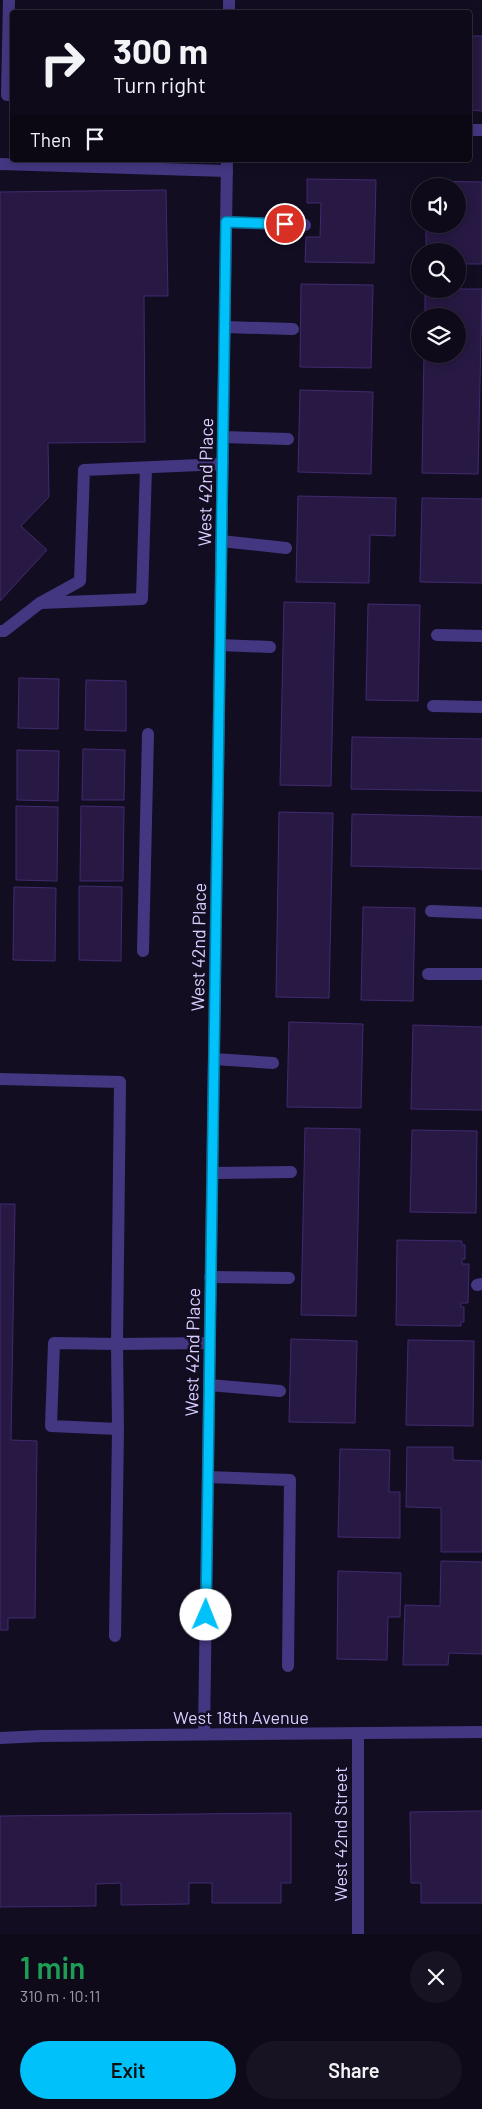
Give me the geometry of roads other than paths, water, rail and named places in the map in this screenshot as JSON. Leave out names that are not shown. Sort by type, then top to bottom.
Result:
[{"type":"street","points":[[9,0],[7,95],[10,95]]},
{"type":"street","points":[[0,164],[227,165]]},
{"type":"street","name":"West 42nd Place","points":[[204,1734],[227,165]]},
{"type":"street","points":[[226,222],[305,225]]},
{"type":"street","points":[[224,326],[293,329]]},
{"type":"street","points":[[223,437],[288,439]]},
{"type":"street","points":[[0,631],[4,631],[40,602],[80,581],[84,470],[223,464]]},
{"type":"street","points":[[40,602],[142,599],[146,468]]},
{"type":"street","points":[[221,541],[286,548]]},
{"type":"street","points":[[437,635],[482,636]]},
{"type":"street","points":[[220,645],[270,647]]},
{"type":"street","points":[[434,706],[482,707]]},
{"type":"street","points":[[143,950],[148,734]]},
{"type":"street","points":[[432,911],[482,913]]},
{"type":"street","points":[[428,974],[482,974]]},
{"type":"street","points":[[214,1059],[273,1063]]},
{"type":"street","points":[[0,1079],[120,1082],[115,1636]]},
{"type":"street","points":[[212,1173],[291,1172]]},
{"type":"street","points":[[210,1277],[289,1278]]},
{"type":"street","points":[[118,1429],[50,1426],[54,1343],[210,1343]]},
{"type":"street","points":[[209,1385],[280,1391]]},
{"type":"street","points":[[208,1477],[290,1480],[288,1666]]},
{"type":"street","name":"West 18th Avenue","points":[[0,1738],[482,1732]]},
{"type":"street","name":"West 42nd Street","points":[[358,1734],[358,1934]]}]
